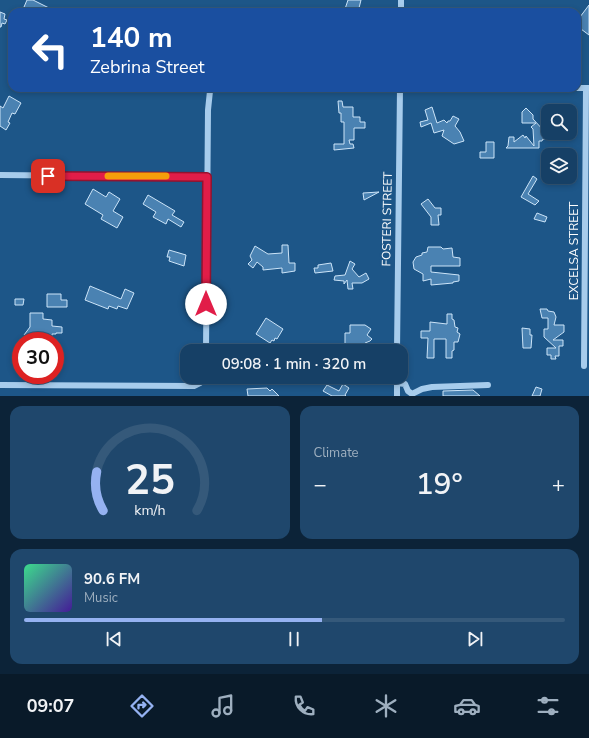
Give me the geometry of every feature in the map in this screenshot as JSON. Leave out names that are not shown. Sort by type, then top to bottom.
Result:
[{"type":"street","name":"EXCELSA STREET","points":[[584,366],[587,88]]},
{"type":"street","points":[[206,344],[208,110],[210,92]]},
{"type":"street","name":"FOSTERI STREET","points":[[397,344],[400,92]]},
{"type":"street","points":[[0,175],[207,177]]},
{"type":"street","points":[[0,385],[194,386],[197,384]]},
{"type":"street","points":[[397,384],[397,396]]},
{"type":"street","points":[[405,384],[412,394],[422,389],[432,387],[488,385]]},
{"type":"building","points":[[27,0],[33,0],[49,8],[26,8],[24,7]]},
{"type":"building","points":[[348,0],[361,0],[359,8],[345,8]]},
{"type":"building","points":[[589,5],[589,35],[581,29],[581,16]]},
{"type":"building","points":[[0,12],[5,14],[4,19],[7,20],[5,24],[2,23],[1,27],[0,27]]},
{"type":"building","points":[[9,96],[21,103],[15,114],[12,113],[8,122],[10,123],[6,130],[0,126],[0,106],[3,108]]},
{"type":"building","points":[[338,101],[342,101],[343,107],[353,107],[353,117],[360,117],[360,122],[365,122],[365,128],[354,128],[354,140],[349,140],[350,144],[353,144],[354,148],[334,150],[334,144],[344,144],[344,122],[341,122],[341,113],[339,113]]},
{"type":"building","points":[[432,107],[437,123],[444,120],[447,123],[453,116],[459,119],[455,126],[460,132],[464,141],[454,144],[442,136],[444,130],[434,133],[431,123],[421,127],[420,122],[428,120],[425,110]]},
{"type":"building","points":[[526,108],[533,115],[533,119],[541,128],[541,140],[542,140],[539,141],[539,148],[506,148],[508,146],[509,137],[514,137],[514,142],[523,135],[525,138],[526,136],[534,146],[533,129],[531,127],[536,123],[522,123],[522,112]]},
{"type":"building","points":[[486,142],[494,142],[494,158],[480,158],[480,152],[486,152]]},
{"type":"building","points":[[533,176],[537,179],[528,194],[539,201],[535,205],[521,197]]},
{"type":"building","points":[[93,189],[106,197],[109,192],[120,199],[113,211],[123,217],[117,228],[101,219],[103,215],[85,204]]},
{"type":"building","points":[[379,192],[364,200],[363,193]]},
{"type":"building","points":[[148,195],[175,211],[172,215],[184,222],[181,227],[168,219],[166,224],[153,217],[156,212],[143,204]]},
{"type":"building","points":[[428,199],[435,208],[441,208],[441,215],[438,215],[439,225],[431,225],[431,217],[421,204]]},
{"type":"building","points":[[537,213],[547,217],[545,222],[534,219]]},
{"type":"building","points":[[282,245],[288,245],[289,263],[295,263],[295,271],[282,273],[282,268],[263,270],[263,267],[257,262],[253,268],[248,264],[252,260],[250,256],[255,246],[268,254],[282,253]]},
{"type":"building","points":[[428,247],[441,247],[443,249],[452,248],[453,257],[460,258],[460,266],[431,266],[431,272],[459,275],[459,281],[431,285],[431,279],[423,281],[423,274],[414,269],[413,262],[416,257],[427,252]]},
{"type":"building","points":[[169,250],[186,255],[184,266],[169,261],[170,257],[167,257]]},
{"type":"building","points":[[350,261],[355,264],[352,269],[359,277],[366,273],[369,279],[362,283],[352,283],[353,289],[348,289],[347,280],[344,284],[344,281],[334,280],[335,276],[345,275]]},
{"type":"building","points":[[331,263],[333,271],[315,273],[314,268],[318,268],[318,265]]},
{"type":"building","points":[[90,286],[121,299],[125,289],[134,293],[127,309],[118,306],[117,309],[109,306],[108,309],[85,300]]},
{"type":"building","points":[[47,294],[61,294],[61,300],[67,300],[67,307],[47,307]]},
{"type":"building","points":[[15,299],[24,299],[23,305],[15,305]]},
{"type":"building","points":[[540,309],[547,309],[548,311],[554,312],[556,317],[554,325],[564,325],[564,332],[553,340],[563,340],[563,346],[559,346],[559,356],[555,356],[556,359],[551,359],[551,355],[547,355],[547,348],[556,348],[544,337],[544,329],[548,329],[548,318],[542,318]]},
{"type":"building","points":[[30,313],[43,313],[43,319],[52,320],[52,326],[62,327],[62,332],[26,332],[30,327]]},
{"type":"building","points":[[447,314],[452,314],[455,327],[458,328],[457,332],[460,334],[458,342],[454,342],[452,358],[446,358],[446,339],[434,339],[434,358],[427,358],[428,338],[421,338],[421,331],[430,331],[430,322],[447,324]]},
{"type":"building","points":[[266,318],[283,329],[277,339],[275,338],[274,341],[272,340],[270,343],[256,334]]},
{"type":"building","points":[[350,325],[365,325],[371,329],[367,335],[372,339],[365,344],[345,344],[345,333],[350,333]]},
{"type":"building","points":[[522,328],[530,329],[530,335],[532,335],[531,348],[523,348]]},
{"type":"building","points":[[343,384],[349,388],[345,395],[346,396],[332,396],[323,391],[327,385],[339,391]]},
{"type":"building","points":[[536,387],[542,389],[540,396],[532,396]]},
{"type":"building","points":[[267,388],[270,391],[272,389],[279,396],[248,396],[247,389]]},
{"type":"building","points":[[473,390],[480,396],[443,396],[443,391]]},
{"type":"slow traffic","points":[[108,176],[166,176]]},
{"type":"route","points":[[48,176],[207,177],[206,304]]}]
